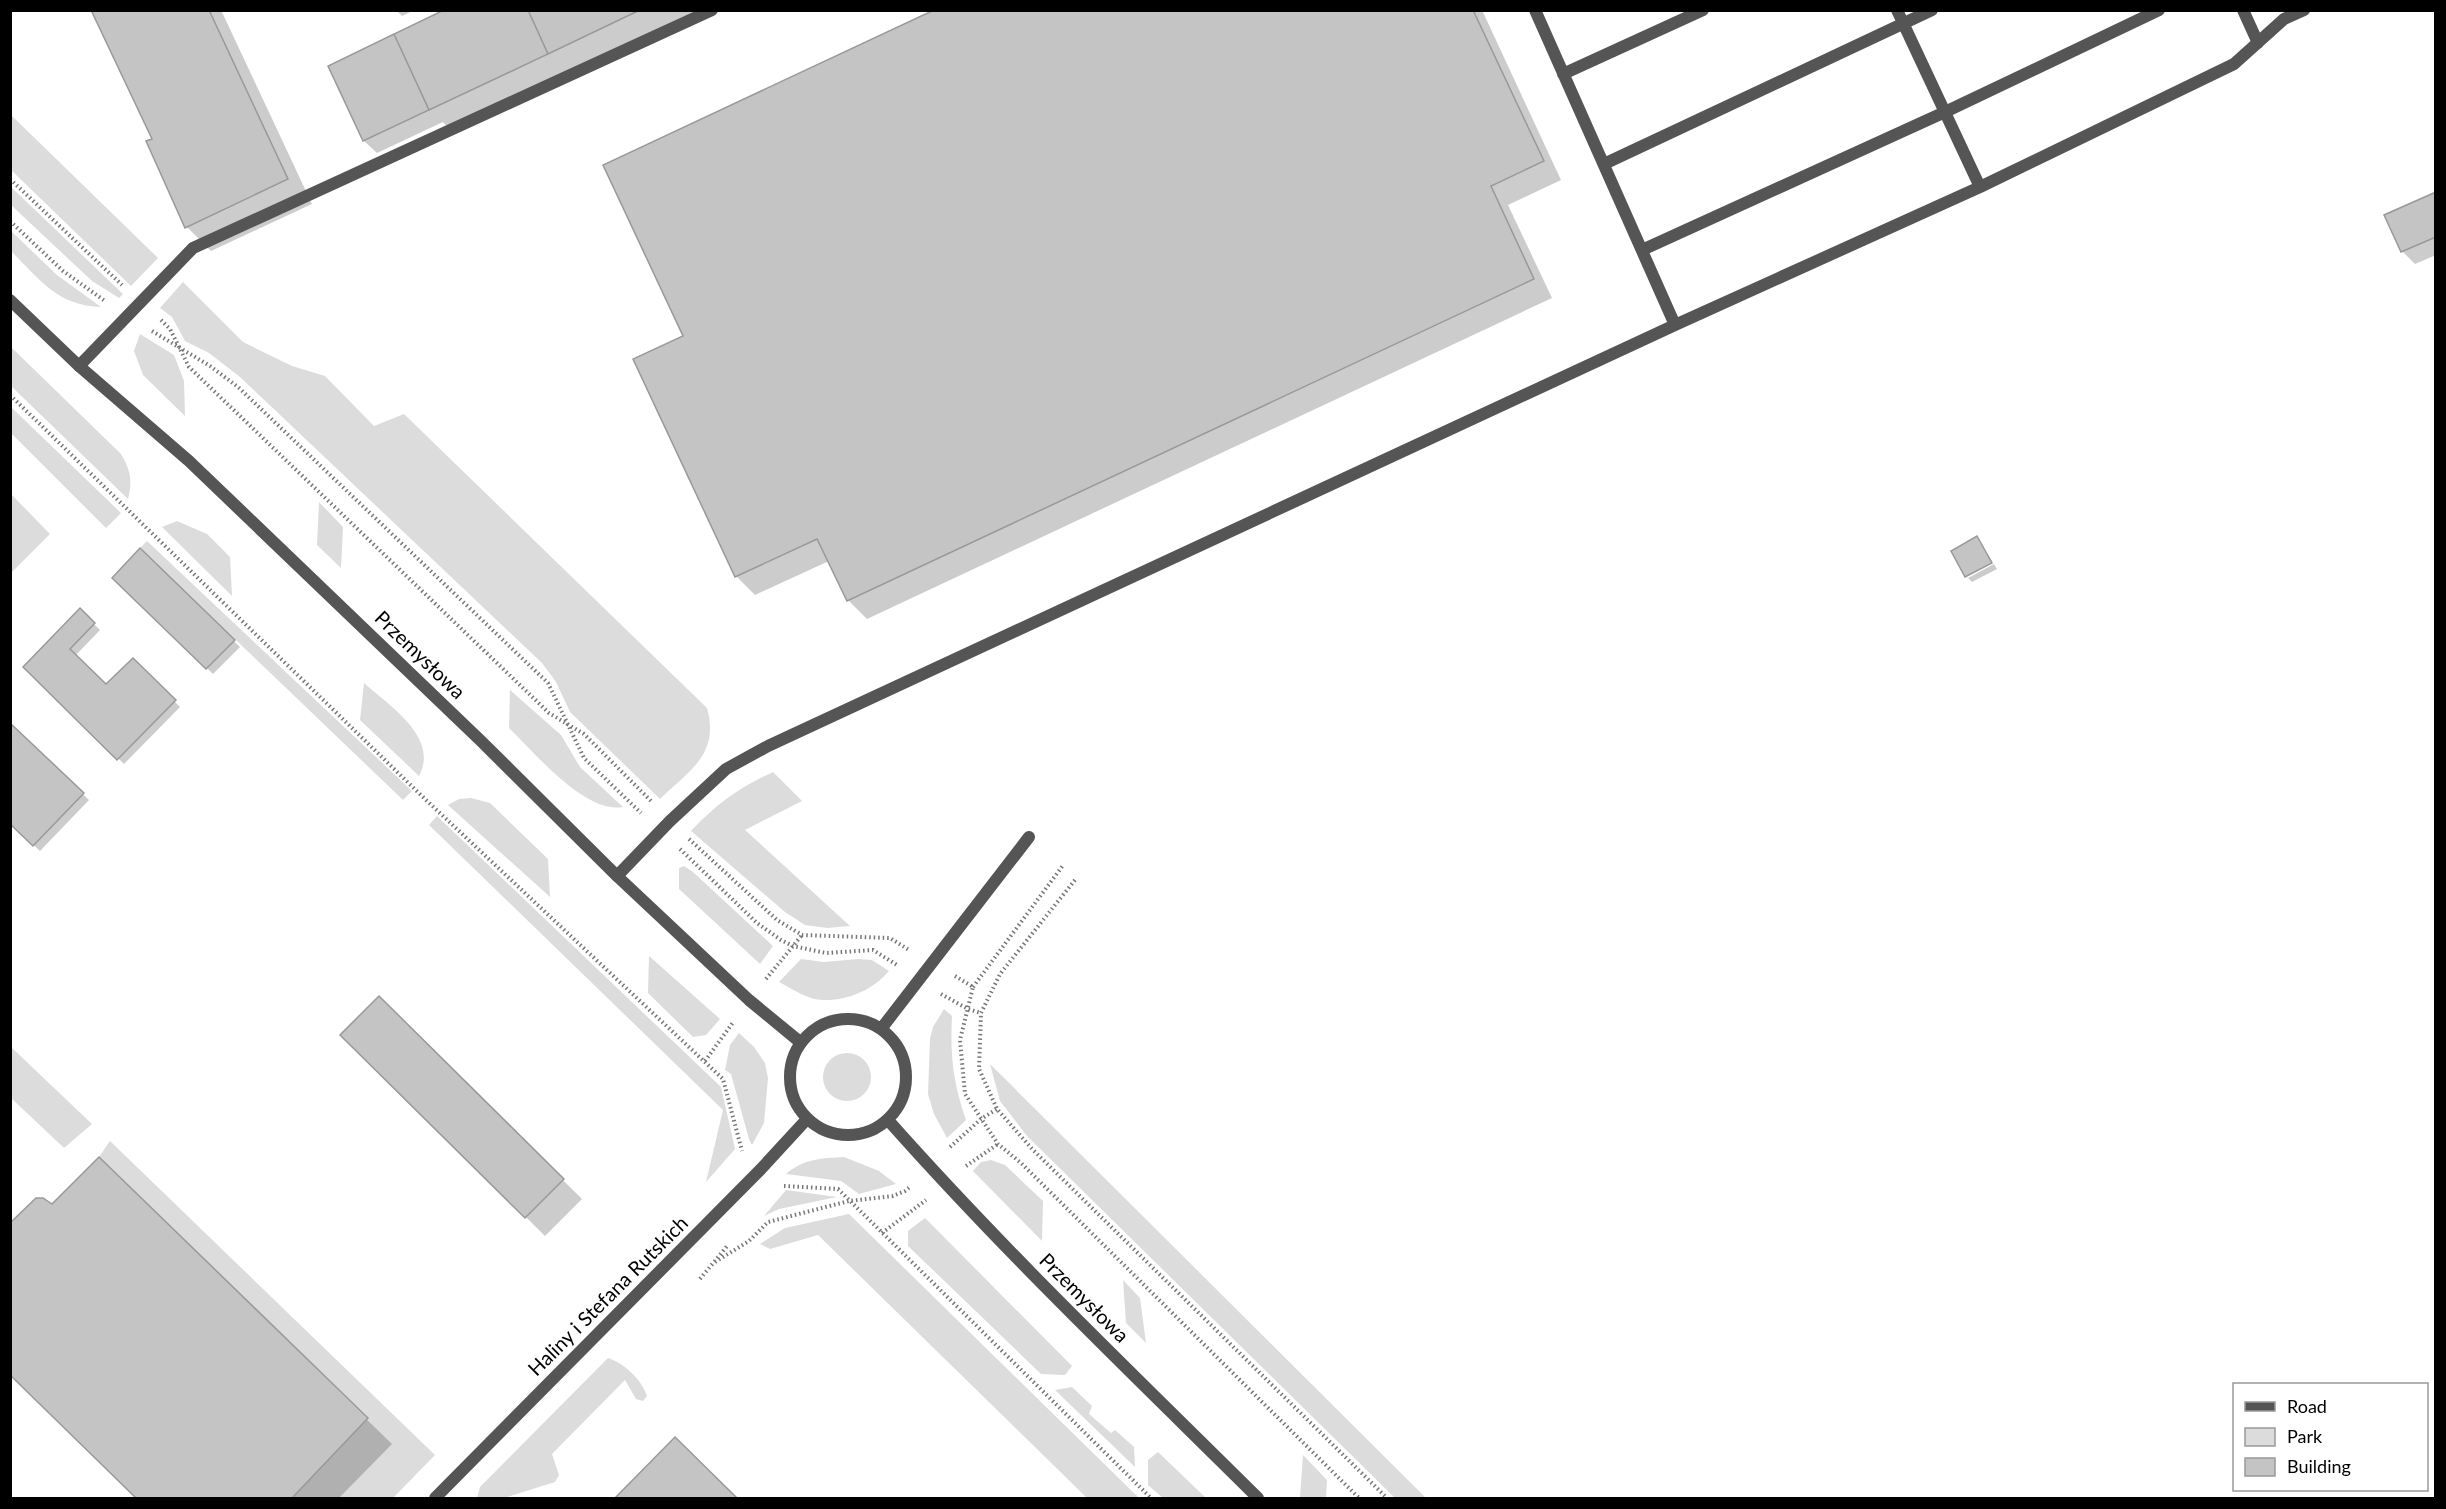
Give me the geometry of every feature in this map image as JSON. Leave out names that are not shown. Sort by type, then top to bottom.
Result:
[{"type":"street","points":[[80,366],[193,248],[712,10]]},
{"type":"street","points":[[1535,10],[1675,325]]},
{"type":"street","points":[[1563,74],[1703,10]]},
{"type":"street","points":[[1897,10],[1980,187]]},
{"type":"street","points":[[1604,164],[1932,10]]},
{"type":"street","points":[[1642,250],[1945,112],[2159,10]]},
{"type":"street","points":[[2243,10],[2258,43]]},
{"type":"street","points":[[617,876],[670,820],[726,768],[768,746],[1675,325],[1980,187],[2234,64],[2284,19],[2304,10]]},
{"type":"street","name":"Przemysłowa","points":[[10,300],[80,366],[189,460],[481,741],[617,876],[749,1000],[800,1042]]},
{"type":"street","points":[[881,1029],[1029,837]]},
{"type":"street","points":[[838,1019],[860,1020],[881,1029],[896,1044],[905,1062],[906,1083],[901,1103],[888,1120],[869,1132],[847,1136],[825,1131],[807,1119],[795,1102],[789,1082],[792,1061],[800,1042],[817,1028],[838,1019]]},
{"type":"street","name":"Haliny i Stefana Rutskich","points":[[435,1498],[761,1169],[807,1119]]},
{"type":"street","name":"Przemysłowa","points":[[888,1120],[1076,1319],[1258,1498]]},
{"type":"path","points":[[10,179],[170,329],[189,367],[549,713],[584,734],[670,820],[777,920],[802,935],[890,938],[973,987]]},
{"type":"path","points":[[10,221],[63,271],[238,387],[548,683],[565,723],[584,758],[757,923],[793,946],[826,953],[873,950],[951,1001],[981,1013]]},
{"type":"path","points":[[10,395],[426,800],[723,1078],[742,1150],[761,1169],[780,1185],[838,1189],[1151,1498]]},
{"type":"path","points":[[1064,864],[973,987],[960,1040],[965,1094],[998,1144],[1021,1163],[1359,1498]]},
{"type":"path","points":[[1074,880],[1000,974],[981,1013],[979,1069],[997,1109],[1033,1150],[1387,1498]]},
{"type":"path","points":[[700,1279],[715,1262],[749,1241],[768,1222],[849,1201],[893,1196],[905,1191],[981,1119],[997,1109]]},
{"type":"green space","points":[[10,114],[158,258],[131,286],[11,170]]},
{"type":"green space","points":[[11,187],[123,294],[119,298],[92,281],[11,205]]},
{"type":"green space","points":[[10,230],[57,275],[101,307],[73,302],[40,281],[11,251]]},
{"type":"green space","points":[[183,282],[243,342],[292,366],[325,376],[374,426],[404,414],[707,708],[710,724],[709,738],[705,750],[691,770],[660,799],[570,712],[556,682],[542,663],[240,377],[209,353],[185,341],[172,317],[160,308]]},
{"type":"green space","points":[[140,334],[174,355],[184,381],[185,416],[143,375],[134,351]]},
{"type":"green space","points":[[10,346],[121,454],[130,475],[128,499],[11,386]]},
{"type":"green space","points":[[10,406],[121,513],[106,528],[11,433]]},
{"type":"green space","points":[[11,494],[50,534],[11,573]]},
{"type":"green space","points":[[319,502],[343,527],[341,568],[317,545]]},
{"type":"green space","points":[[177,521],[207,534],[230,557],[232,596],[162,527]]},
{"type":"green space","points":[[147,541],[412,791],[403,800],[140,548]]},
{"type":"green space","points":[[364,683],[397,712],[417,735],[423,748],[424,762],[419,776],[360,720]]},
{"type":"green space","points":[[510,690],[561,735],[580,767],[623,807],[608,807],[577,792],[546,766],[509,728]]},
{"type":"green space","points":[[773,772],[802,801],[745,830],[850,926],[827,928],[805,925],[785,912],[691,831],[729,797]]},
{"type":"green space","points":[[471,798],[490,803],[548,859],[550,897],[448,805],[459,799]]},
{"type":"green space","points":[[437,816],[721,1087],[735,1149],[706,1182],[723,1110],[429,825]]},
{"type":"green space","points":[[684,866],[773,946],[760,964],[679,889],[679,868]]},
{"type":"green space","points":[[649,956],[720,1019],[706,1035],[693,1037],[648,993]]},
{"type":"green space","points":[[801,959],[824,962],[872,960],[889,971],[875,984],[859,993],[841,999],[818,1000],[779,982]]},
{"type":"green space","points":[[944,1009],[952,1016],[953,1069],[966,1120],[947,1138],[934,1114],[928,1094],[930,1039],[933,1027]]},
{"type":"green space","points":[[739,1033],[754,1047],[765,1063],[768,1078],[764,1123],[752,1145],[731,1074],[725,1070],[730,1045]]},
{"type":"green space","points":[[10,1046],[92,1124],[64,1148],[11,1098]]},
{"type":"green space","points":[[842,1053],[852,1053],[864,1060],[871,1072],[871,1082],[864,1094],[852,1101],[842,1101],[827,1090],[823,1082],[823,1072],[834,1057]]},
{"type":"green space","points":[[990,1064],[1426,1498],[1395,1498],[1027,1136],[1000,1101]]},
{"type":"green space","points":[[110,1141],[435,1455],[393,1498],[291,1498],[368,1417],[99,1157]]},
{"type":"green space","points":[[844,1157],[879,1171],[896,1184],[859,1194],[841,1181],[786,1174],[806,1162]]},
{"type":"green space","points":[[991,1160],[1005,1165],[1043,1201],[1042,1241],[973,1171],[981,1162]]},
{"type":"green space","points":[[786,1190],[837,1197],[779,1209],[764,1216]]},
{"type":"green space","points":[[849,1214],[1139,1498],[1087,1498],[818,1235],[770,1249],[760,1244],[785,1228]]},
{"type":"green space","points":[[925,1218],[1072,1366],[1065,1375],[1041,1374],[908,1246],[908,1231]]},
{"type":"green space","points":[[1123,1280],[1140,1298],[1146,1343],[1126,1323]]},
{"type":"green space","points":[[608,1358],[620,1364],[637,1378],[647,1396],[643,1401],[636,1399],[625,1380],[552,1454],[559,1475],[555,1482],[504,1498],[477,1498],[480,1487]]},
{"type":"green space","points":[[1072,1387],[1092,1406],[1089,1414],[1111,1433],[1115,1430],[1134,1447],[1135,1467],[1055,1390]]},
{"type":"green space","points":[[1158,1452],[1206,1498],[1163,1498],[1148,1485],[1148,1460]]},
{"type":"green space","points":[[1303,1455],[1327,1480],[1326,1498],[1300,1497]]},
{"type":"building","points":[[91,10],[209,10],[288,179],[185,228],[146,141],[152,139]]},
{"type":"building","points":[[444,10],[528,10],[548,54],[429,110],[394,34]]},
{"type":"building","points":[[528,10],[640,10],[548,54]]},
{"type":"building","points":[[934,10],[1473,10],[1544,161],[1491,186],[1534,279],[847,601],[817,539],[735,577],[633,359],[683,336],[603,165]]},
{"type":"building","points":[[394,34],[429,110],[363,141],[328,66]]},
{"type":"building","points":[[2436,192],[2436,237],[2401,252],[2384,215]]},
{"type":"building","points":[[1977,536],[1992,563],[1965,577],[1951,551]]},
{"type":"building","points":[[140,548],[235,640],[206,669],[112,578]]},
{"type":"building","points":[[80,608],[95,623],[70,649],[106,684],[133,658],[176,700],[117,760],[23,667]]},
{"type":"building","points":[[10,723],[84,793],[33,846],[10,824]]},
{"type":"building","points":[[379,996],[564,1179],[525,1218],[340,1035]]},
{"type":"building","points":[[99,1157],[368,1418],[292,1498],[136,1498],[10,1375],[10,1223],[36,1198],[43,1198],[52,1204]]},
{"type":"building","points":[[675,1437],[737,1498],[615,1498]]}]
